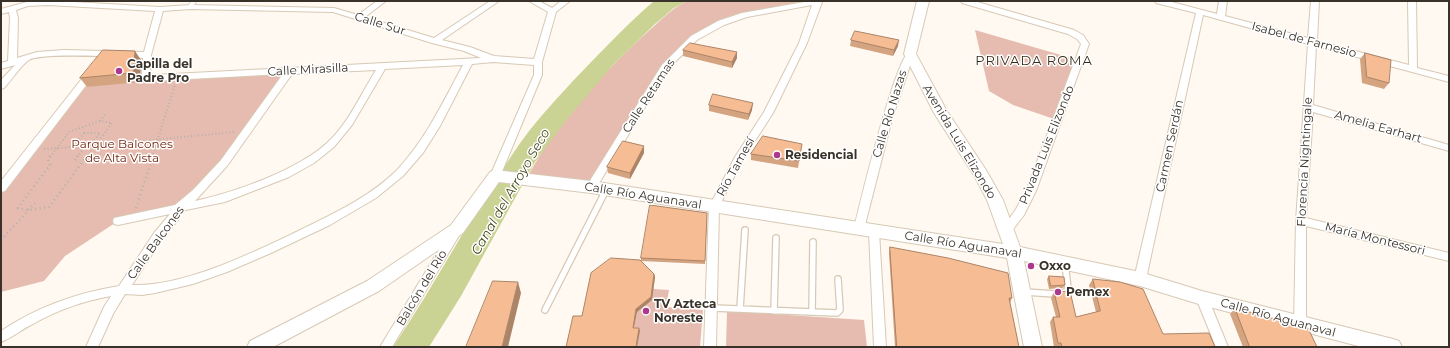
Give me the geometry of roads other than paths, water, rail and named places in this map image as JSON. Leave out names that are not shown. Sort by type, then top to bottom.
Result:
[{"type":"street","points":[[284,9],[293,1]]},
{"type":"street","points":[[360,17],[382,1]]},
{"type":"street","points":[[435,41],[495,1]]},
{"type":"street","points":[[532,1],[552,11]]},
{"type":"street","points":[[256,347],[373,286],[457,230],[497,177],[538,76],[538,62],[552,11],[566,1]]},
{"type":"street","name":"Calle Retamas","points":[[598,189],[664,67],[694,38],[722,23],[745,15],[818,1]]},
{"type":"street","name":"Río Tamesí","points":[[710,347],[713,308],[714,207],[738,160],[772,106],[803,43],[818,1]]},
{"type":"street","name":"Calle Río Nazas","points":[[880,347],[867,230],[876,159],[897,85],[910,54],[923,1]]},
{"type":"street","name":"Privada Luis Elizondo","points":[[965,1],[1071,32],[1080,37],[1085,44],[1031,191],[1020,212],[1007,230]]},
{"type":"street","name":"Isabel de Farnesio","points":[[1159,1],[1449,79]]},
{"type":"street","points":[[1221,18],[1224,1]]},
{"type":"street","name":"Florencia Nightingale","points":[[1300,324],[1301,221],[1311,42],[1315,1]]},
{"type":"street","points":[[1412,1],[1413,70]]},
{"type":"street","name":"Calle Sur","points":[[1,12],[12,5],[48,3],[127,4],[160,9],[192,4],[334,10],[435,41],[468,49],[493,59]]},
{"type":"street","points":[[12,5],[14,18],[12,62]]},
{"type":"street","name":"Calle Mirasilla","points":[[160,9],[147,55],[146,75],[154,78],[469,62],[493,59],[538,62]]},
{"type":"street","name":"Carmen Serdán","points":[[1140,279],[1200,12]]},
{"type":"street","points":[[1,66],[27,58],[64,53],[147,55]]},
{"type":"street","points":[[1,188],[107,54]]},
{"type":"street","name":"Avenida Luis Elizondo","points":[[910,54],[940,113],[988,187],[1007,230],[1014,252],[1033,347]]},
{"type":"street","points":[[1,86],[27,58]]},
{"type":"street","points":[[1,337],[23,323],[67,303],[96,294],[151,288],[215,272],[268,250],[340,215],[380,191],[398,176],[422,148],[469,62]]},
{"type":"street","points":[[118,221],[221,199],[285,174],[311,160],[331,145],[349,123],[382,66]]},
{"type":"street","name":"Calle Balcones","points":[[92,347],[108,311],[158,236],[174,218],[177,209],[197,193],[220,167],[289,72]]},
{"type":"street","name":"Amelia Earhart","points":[[1308,107],[1449,148]]},
{"type":"street","name":"Calle Río Aguanaval","points":[[497,177],[598,189],[1014,252],[1140,279],[1202,298],[1392,347]]},
{"type":"street","name":"María Montessori","points":[[1301,221],[1449,257]]},
{"type":"street","name":"Balcón del Río","points":[[386,347],[457,230]]},
{"type":"street","points":[[1202,298],[1222,347]]},
{"type":"lane","points":[[545,310],[598,189]]},
{"type":"lane","points":[[740,308],[745,230]]},
{"type":"lane","points":[[774,311],[776,238]]},
{"type":"lane","points":[[812,312],[813,242]]},
{"type":"lane","points":[[1022,292],[1054,294],[1066,292],[1068,282],[1065,263]]},
{"type":"lane","points":[[713,308],[838,312],[838,279]]},
{"type":"water","name":"Canal del Arroyo Seco","points":[[654,1],[687,1],[674,8],[655,24],[612,66],[568,118],[535,162],[461,296],[429,347],[393,347],[498,176],[527,133],[572,82],[622,30]]},
{"type":"place","name":"Capilla del Padre Pro","points":[[119,71]]},
{"type":"place","name":"Residencial","points":[[777,155]]},
{"type":"place","name":"Oxxo","points":[[1031,266]]},
{"type":"place","name":"Pemex","points":[[1058,292]]},
{"type":"place","name":"TV Azteca Noreste","points":[[646,311]]},
{"type":"district","name":"PRIVADA ROMA","points":[[1034,61]]},
{"type":"park label","name":"Parque Balcones de Alta Vista","points":[[122,151]]}]
